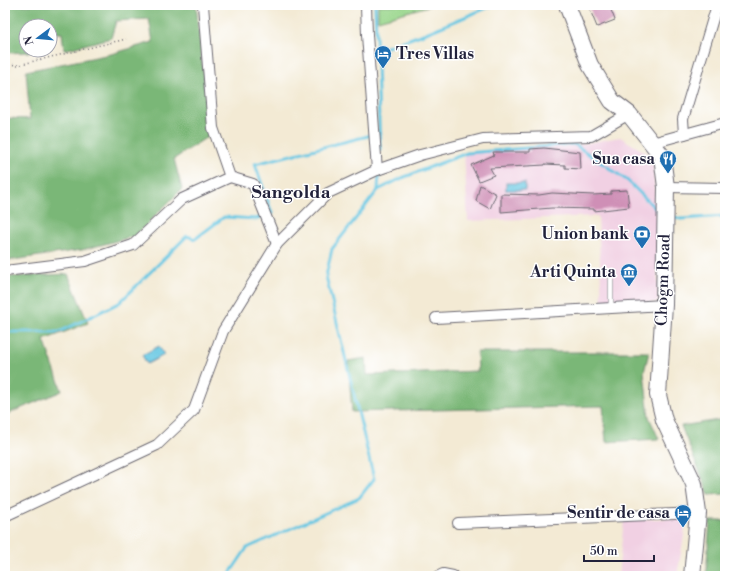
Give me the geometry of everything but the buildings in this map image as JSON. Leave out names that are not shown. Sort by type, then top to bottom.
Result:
[{"type":"main road","name":"Chogm Road","points":[[567,5],[590,65],[612,101],[629,114],[662,156],[666,187],[664,305],[658,395],[664,420],[694,484],[698,513],[692,576]]},
{"type":"street","points":[[205,5],[213,128],[230,176]]},
{"type":"street","points":[[366,5],[377,170]]},
{"type":"street","points":[[684,134],[683,119],[717,5]]},
{"type":"street","points":[[5,516],[156,445],[194,410],[223,331],[277,244],[328,193],[377,170],[420,155],[483,139],[590,136],[629,114]]},
{"type":"street","points":[[652,143],[725,123]]},
{"type":"street","points":[[5,271],[85,261],[133,244],[182,199],[230,176],[253,184],[277,244]]},
{"type":"street","points":[[666,187],[725,188]]},
{"type":"street","points":[[436,318],[664,305]]},
{"type":"street","points":[[458,523],[698,513]]},
{"type":"street","points":[[439,576],[443,574],[453,576]]},
{"type":"lane","points":[[611,276],[611,309]]},
{"type":"path","points":[[5,64],[18,64],[126,39]]},
{"type":"shaded area","points":[[620,137],[653,157],[658,302],[602,304],[598,216],[468,221],[464,153],[571,146]]},
{"type":"shaded area","points":[[687,518],[677,576],[618,576],[624,520]]},
{"type":"green space","points":[[5,5],[196,5],[210,135],[174,159],[182,189],[135,236],[82,250],[5,261],[5,118],[30,119],[26,71],[111,54],[153,42],[149,19],[116,21],[111,38],[64,50],[62,33],[58,33],[58,18],[18,18],[18,52],[5,53]]},
{"type":"green space","points":[[378,5],[432,5],[378,20]]},
{"type":"green space","points":[[68,274],[88,323],[44,340],[62,391],[5,415],[5,277]]},
{"type":"green space","points":[[477,352],[649,352],[644,372],[649,417],[659,439],[606,442],[603,406],[352,412],[348,361],[366,358],[367,375],[478,371]]},
{"type":"green space","points":[[725,419],[725,494],[709,495],[681,426]]},
{"type":"green space","points":[[710,521],[725,521],[725,576],[706,575]]},
{"type":"water","points":[[506,183],[525,183],[525,190],[506,190]]},
{"type":"water","points":[[159,346],[164,355],[147,364],[142,355]]},
{"type":"waterway","points":[[375,5],[380,150]]},
{"type":"waterway","points":[[376,51],[426,33],[494,5]]},
{"type":"waterway","points":[[5,332],[59,332],[119,303],[187,236],[195,239],[224,217],[256,219],[272,213],[255,164],[380,133]]},
{"type":"waterway","points":[[228,576],[247,548],[359,498],[374,479],[326,276],[332,249],[378,190],[402,178],[467,153],[574,144],[628,181],[660,213]]},
{"type":"waterway","points":[[378,190],[379,172]]},
{"type":"waterway","points":[[671,216],[681,219],[725,216]]},
{"type":"place","name":"Tres Villas","points":[[383,69]]},
{"type":"place","name":"Sua casa","points":[[668,174]]},
{"type":"place","name":"Union bank","points":[[642,249]]},
{"type":"place","name":"Arti Quinta","points":[[629,287]]},
{"type":"place","name":"Sentir de casa","points":[[683,528]]},
{"type":"district","name":"Sangolda","points":[[291,192]]}]
